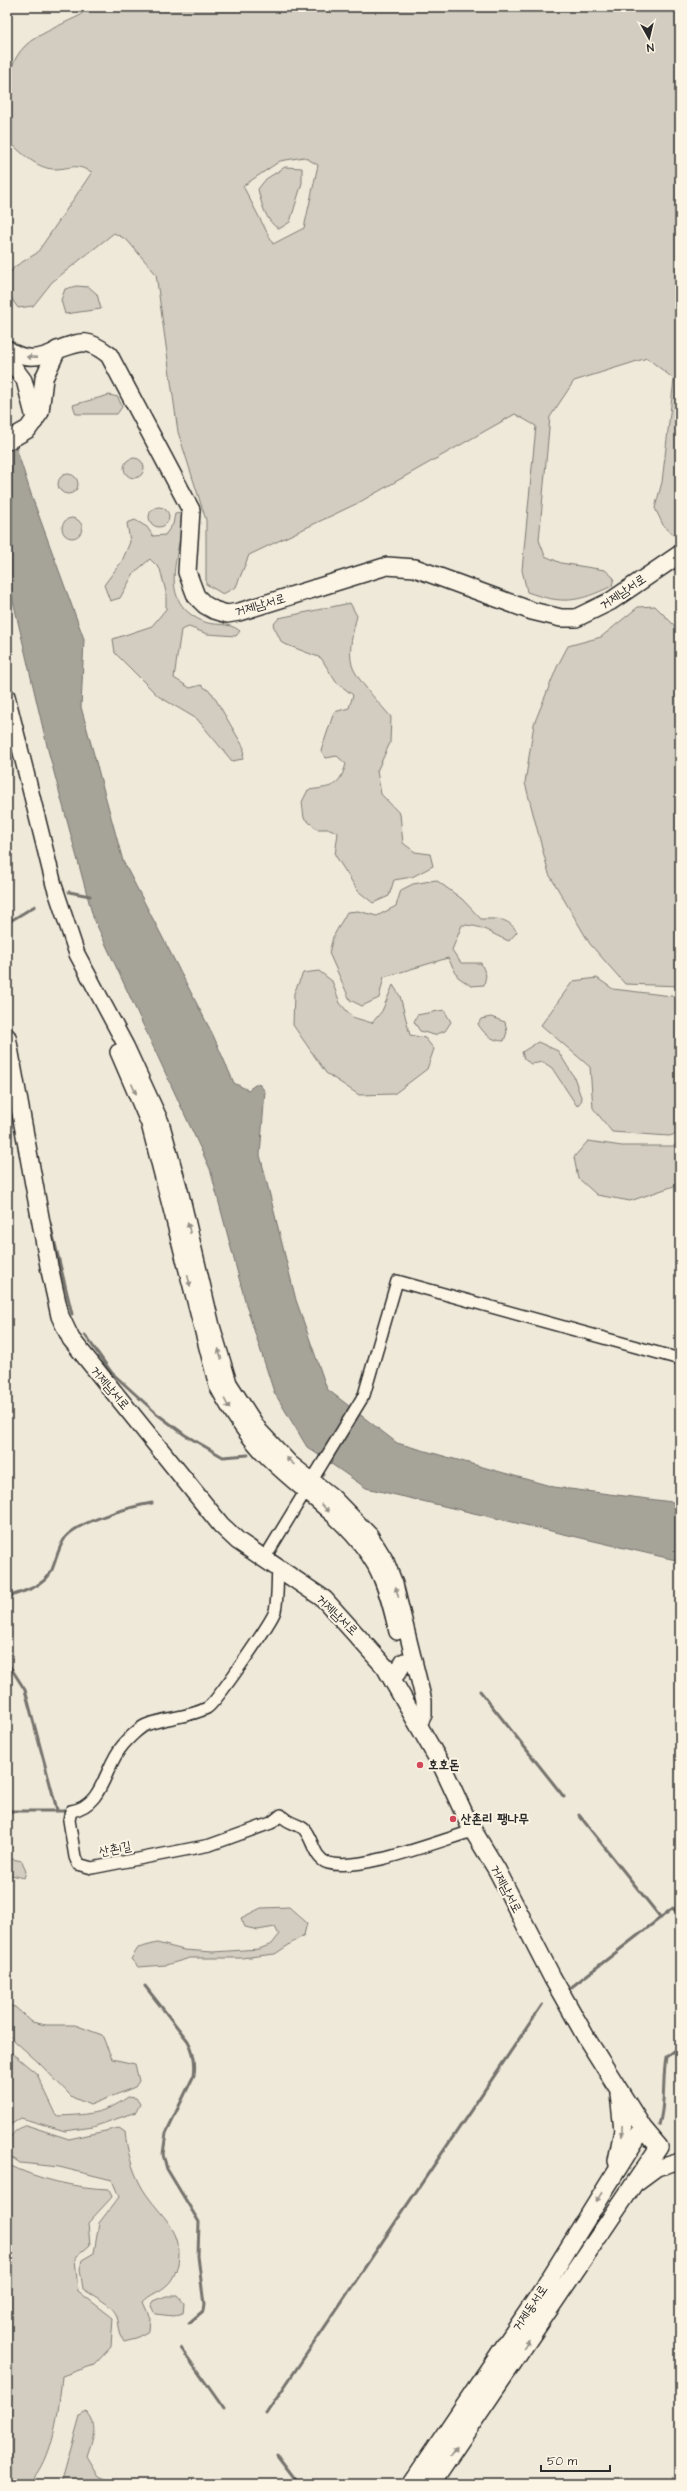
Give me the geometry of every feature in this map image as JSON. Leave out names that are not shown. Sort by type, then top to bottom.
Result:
[{"type":"main road","name":"거제남서로","points":[[57,350],[78,342],[93,343],[109,355],[191,510],[187,572],[196,596],[205,605],[214,610],[227,614],[239,612],[387,566],[415,568],[532,611],[561,618],[576,618],[611,602],[680,554]]},
{"type":"main road","points":[[7,441],[31,425],[40,412],[44,378],[57,350]]},
{"type":"main road","name":"거제남서로","points":[[7,1037],[60,1316],[71,1339],[221,1525],[238,1541],[324,1599],[368,1646],[385,1667],[418,1714],[473,1831],[497,1870],[552,1977],[619,2092],[643,2128],[659,2147]]},
{"type":"main road","points":[[385,1667],[397,1673],[404,1662]]},
{"type":"main road","points":[[611,2176],[621,2146],[623,2130],[619,2092]]},
{"type":"main road","name":"거제동서로","points":[[411,2484],[545,2286],[611,2176],[643,2128]]},
{"type":"main road","name":"거제동서로","points":[[431,2484],[659,2147]]},
{"type":"street","points":[[7,348],[28,358],[42,358],[57,350]]},
{"type":"street","points":[[7,357],[24,380],[31,425]]},
{"type":"street","points":[[7,696],[54,885],[77,954],[126,1046],[161,1122],[181,1194],[212,1326],[229,1383],[260,1431],[290,1462],[312,1479],[370,1535],[386,1561],[400,1603],[418,1714]]},
{"type":"street","points":[[7,738],[54,914],[69,956],[115,1047],[149,1124],[217,1386],[232,1413],[249,1438],[283,1472],[312,1479],[361,1544],[375,1566],[387,1596],[418,1714]]},
{"type":"street","points":[[271,1564],[312,1479],[364,1395],[397,1281],[680,1358]]},
{"type":"street","name":"산촌1길","points":[[271,1564],[275,1611],[234,1674],[210,1707],[189,1716],[145,1726],[122,1746],[103,1785],[89,1804],[81,1809],[71,1811],[69,1820],[75,1857],[78,1864],[87,1868],[104,1867],[182,1848],[210,1845],[271,1823],[281,1816],[291,1824],[303,1828],[313,1842],[317,1856],[327,1863],[357,1864],[473,1831]]},
{"type":"street","name":"거제남서로","points":[[659,2147],[680,2156]]},
{"type":"street","points":[[631,2188],[657,2168],[680,2161]]},
{"type":"street","points":[[402,2484],[521,2309],[545,2286]]},
{"type":"shaded area","points":[[83,7],[680,7],[680,533],[675,536],[663,525],[655,508],[662,482],[674,379],[647,358],[574,381],[550,417],[539,540],[545,556],[561,563],[605,570],[614,578],[612,586],[590,596],[571,600],[551,599],[527,592],[522,570],[536,426],[515,414],[358,503],[249,555],[236,587],[223,594],[206,584],[206,520],[178,432],[156,274],[127,240],[114,233],[52,282],[33,306],[18,308],[9,295],[7,278],[14,267],[37,253],[92,172],[77,167],[56,169],[42,166],[29,159],[7,140],[6,111],[8,82],[11,69],[25,46],[42,34],[81,15]],"holes":[[[304,157],[318,165],[304,228],[273,244],[243,186],[280,161]]]},
{"type":"shaded area","points":[[285,167],[302,168],[302,183],[290,222],[279,229],[274,226],[267,217],[258,189],[266,179]]},
{"type":"shaded area","points":[[76,286],[89,287],[97,294],[101,309],[65,314],[61,300],[65,289]]},
{"type":"shaded area","points":[[109,395],[118,397],[122,407],[117,414],[76,414],[73,405]]},
{"type":"shaded area","points":[[7,419],[32,497],[84,639],[81,707],[123,861],[213,1035],[234,1083],[248,1090],[258,1083],[265,1091],[260,1155],[296,1300],[327,1389],[397,1443],[554,1487],[680,1503],[680,1561],[366,1488],[307,1447],[274,1392],[247,1308],[210,1169],[93,917],[48,750],[7,575]]},
{"type":"shaded area","points":[[134,458],[141,461],[144,468],[141,475],[134,478],[127,475],[124,468],[127,461]]},
{"type":"shaded area","points":[[68,474],[75,477],[78,484],[75,491],[68,494],[61,491],[58,484],[61,477]]},
{"type":"shaded area","points":[[159,507],[166,510],[169,517],[166,524],[159,527],[152,524],[149,517],[152,510]]},
{"type":"shaded area","points":[[182,513],[174,573],[178,600],[187,611],[202,621],[212,624],[231,626],[240,631],[236,636],[207,634],[189,627],[181,630],[174,678],[190,688],[201,685],[212,693],[244,748],[243,759],[232,761],[197,719],[158,696],[115,653],[113,639],[152,626],[166,609],[166,592],[160,569],[150,559],[134,573],[120,598],[110,601],[104,585],[122,561],[130,542],[127,523],[135,520],[147,527],[153,536],[165,535],[173,524],[175,514]]},
{"type":"shaded area","points":[[72,518],[79,521],[82,528],[79,535],[72,538],[65,535],[62,528],[65,521]]},
{"type":"shaded area","points":[[350,603],[357,616],[351,647],[351,659],[354,671],[391,717],[390,743],[377,771],[381,794],[400,814],[403,843],[415,852],[430,854],[433,866],[412,877],[394,880],[389,896],[373,903],[358,891],[335,855],[338,833],[330,829],[317,829],[304,818],[302,802],[308,790],[333,785],[337,782],[343,772],[346,764],[337,756],[326,758],[321,751],[334,712],[349,708],[353,695],[336,682],[321,658],[282,643],[273,625],[279,618]]},
{"type":"shaded area","points":[[655,606],[680,631],[680,986],[625,984],[590,944],[549,874],[525,783],[534,724],[557,667],[568,646],[601,637],[638,607]]},
{"type":"shaded area","points":[[436,880],[462,899],[481,919],[497,919],[506,921],[514,927],[517,932],[509,941],[482,928],[462,925],[452,950],[461,963],[481,963],[486,975],[484,985],[471,986],[458,977],[448,958],[384,977],[379,998],[362,1006],[350,1000],[329,953],[333,937],[347,912],[358,911],[377,916],[396,906],[401,890],[413,884]]},
{"type":"shaded area","points":[[319,971],[332,981],[340,1003],[352,1017],[372,1023],[382,1011],[393,985],[400,996],[410,1035],[425,1038],[434,1049],[427,1069],[394,1094],[359,1095],[326,1073],[293,1025],[294,993],[303,973]]},
{"type":"shaded area","points":[[597,978],[613,989],[680,997],[680,1133],[669,1136],[612,1132],[593,1108],[590,1067],[541,1025],[573,981]]},
{"type":"shaded area","points":[[444,1010],[451,1022],[445,1031],[434,1035],[420,1031],[414,1022],[417,1015]]},
{"type":"shaded area","points":[[491,1017],[505,1022],[507,1032],[504,1041],[496,1040],[489,1036],[478,1024],[481,1019]]},
{"type":"shaded area","points":[[538,1042],[558,1051],[574,1077],[582,1100],[577,1106],[552,1068],[543,1062],[531,1064],[524,1059],[522,1052]]},
{"type":"shaded area","points":[[588,1141],[622,1146],[680,1146],[680,1184],[630,1201],[597,1195],[578,1178],[574,1157]]},
{"type":"shaded area","points":[[7,1858],[22,1861],[26,1872],[24,1878],[7,1874]]},
{"type":"shaded area","points":[[289,1907],[307,1923],[304,1935],[275,1954],[241,1958],[190,1958],[166,1965],[138,1967],[131,1959],[138,1948],[157,1943],[184,1950],[213,1952],[259,1949],[272,1944],[279,1935],[275,1927],[258,1930],[245,1927],[241,1918],[261,1908]]},
{"type":"shaded area","points":[[7,2005],[15,2007],[32,2022],[46,2025],[75,2025],[102,2035],[112,2059],[135,2064],[139,2081],[135,2087],[90,2105],[72,2097],[38,2062],[7,2034]]},
{"type":"shaded area","points":[[7,2049],[37,2074],[57,2116],[86,2114],[103,2110],[128,2097],[136,2098],[140,2104],[136,2112],[93,2127],[65,2131],[21,2118],[7,2127]]},
{"type":"shaded area","points":[[26,2125],[69,2139],[119,2128],[125,2132],[130,2159],[137,2178],[146,2194],[173,2230],[179,2251],[178,2264],[171,2281],[143,2302],[150,2318],[149,2331],[136,2338],[124,2341],[119,2329],[117,2317],[112,2309],[103,2301],[83,2289],[80,2269],[82,2260],[94,2253],[99,2223],[119,2197],[112,2180],[59,2167],[20,2163],[8,2155],[8,2144],[13,2133]]},
{"type":"shaded area","points":[[7,2164],[56,2182],[83,2187],[109,2189],[112,2197],[88,2223],[90,2245],[75,2258],[78,2291],[113,2318],[111,2347],[94,2365],[62,2376],[57,2418],[50,2448],[37,2474],[29,2484],[7,2484]]},
{"type":"shaded area","points":[[166,2296],[178,2296],[184,2303],[183,2313],[173,2316],[155,2314],[151,2306],[154,2301]]},
{"type":"shaded area","points":[[86,2412],[93,2423],[94,2428],[93,2439],[87,2456],[99,2476],[117,2484],[61,2484],[80,2416]]},
{"type":"waterway","points":[[69,892],[90,896]]},
{"type":"waterway","points":[[7,923],[35,906]]},
{"type":"waterway","points":[[50,1223],[72,1314]]},
{"type":"waterway","points":[[85,1335],[112,1373],[157,1414],[185,1435],[223,1457],[248,1455]]},
{"type":"waterway","points":[[7,1597],[25,1591],[43,1582],[51,1572],[65,1538],[71,1532],[92,1521],[132,1507],[152,1503]]},
{"type":"waterway","points":[[7,1662],[25,1690],[57,1810]]},
{"type":"waterway","points":[[480,1691],[564,1797]]},
{"type":"waterway","points":[[7,1811],[69,1811]]},
{"type":"waterway","points":[[579,1815],[661,1918]]},
{"type":"waterway","points":[[569,1989],[673,1908],[680,1916]]},
{"type":"waterway","points":[[145,1986],[188,2041],[195,2061],[194,2075],[166,2133],[163,2154],[167,2169],[199,2222],[198,2256],[204,2305],[203,2311],[189,2323]]},
{"type":"waterway","points":[[266,2414],[542,2005]]},
{"type":"waterway","points":[[659,2125],[663,2100],[666,2057],[680,2047]]},
{"type":"waterway","points":[[181,2348],[224,2409]]},
{"type":"waterway","points":[[277,2455],[299,2484]]},
{"type":"place","name":"호호돈","points":[[420,1765]]},
{"type":"place","name":"산촌리 팽나무","points":[[453,1819]]}]
